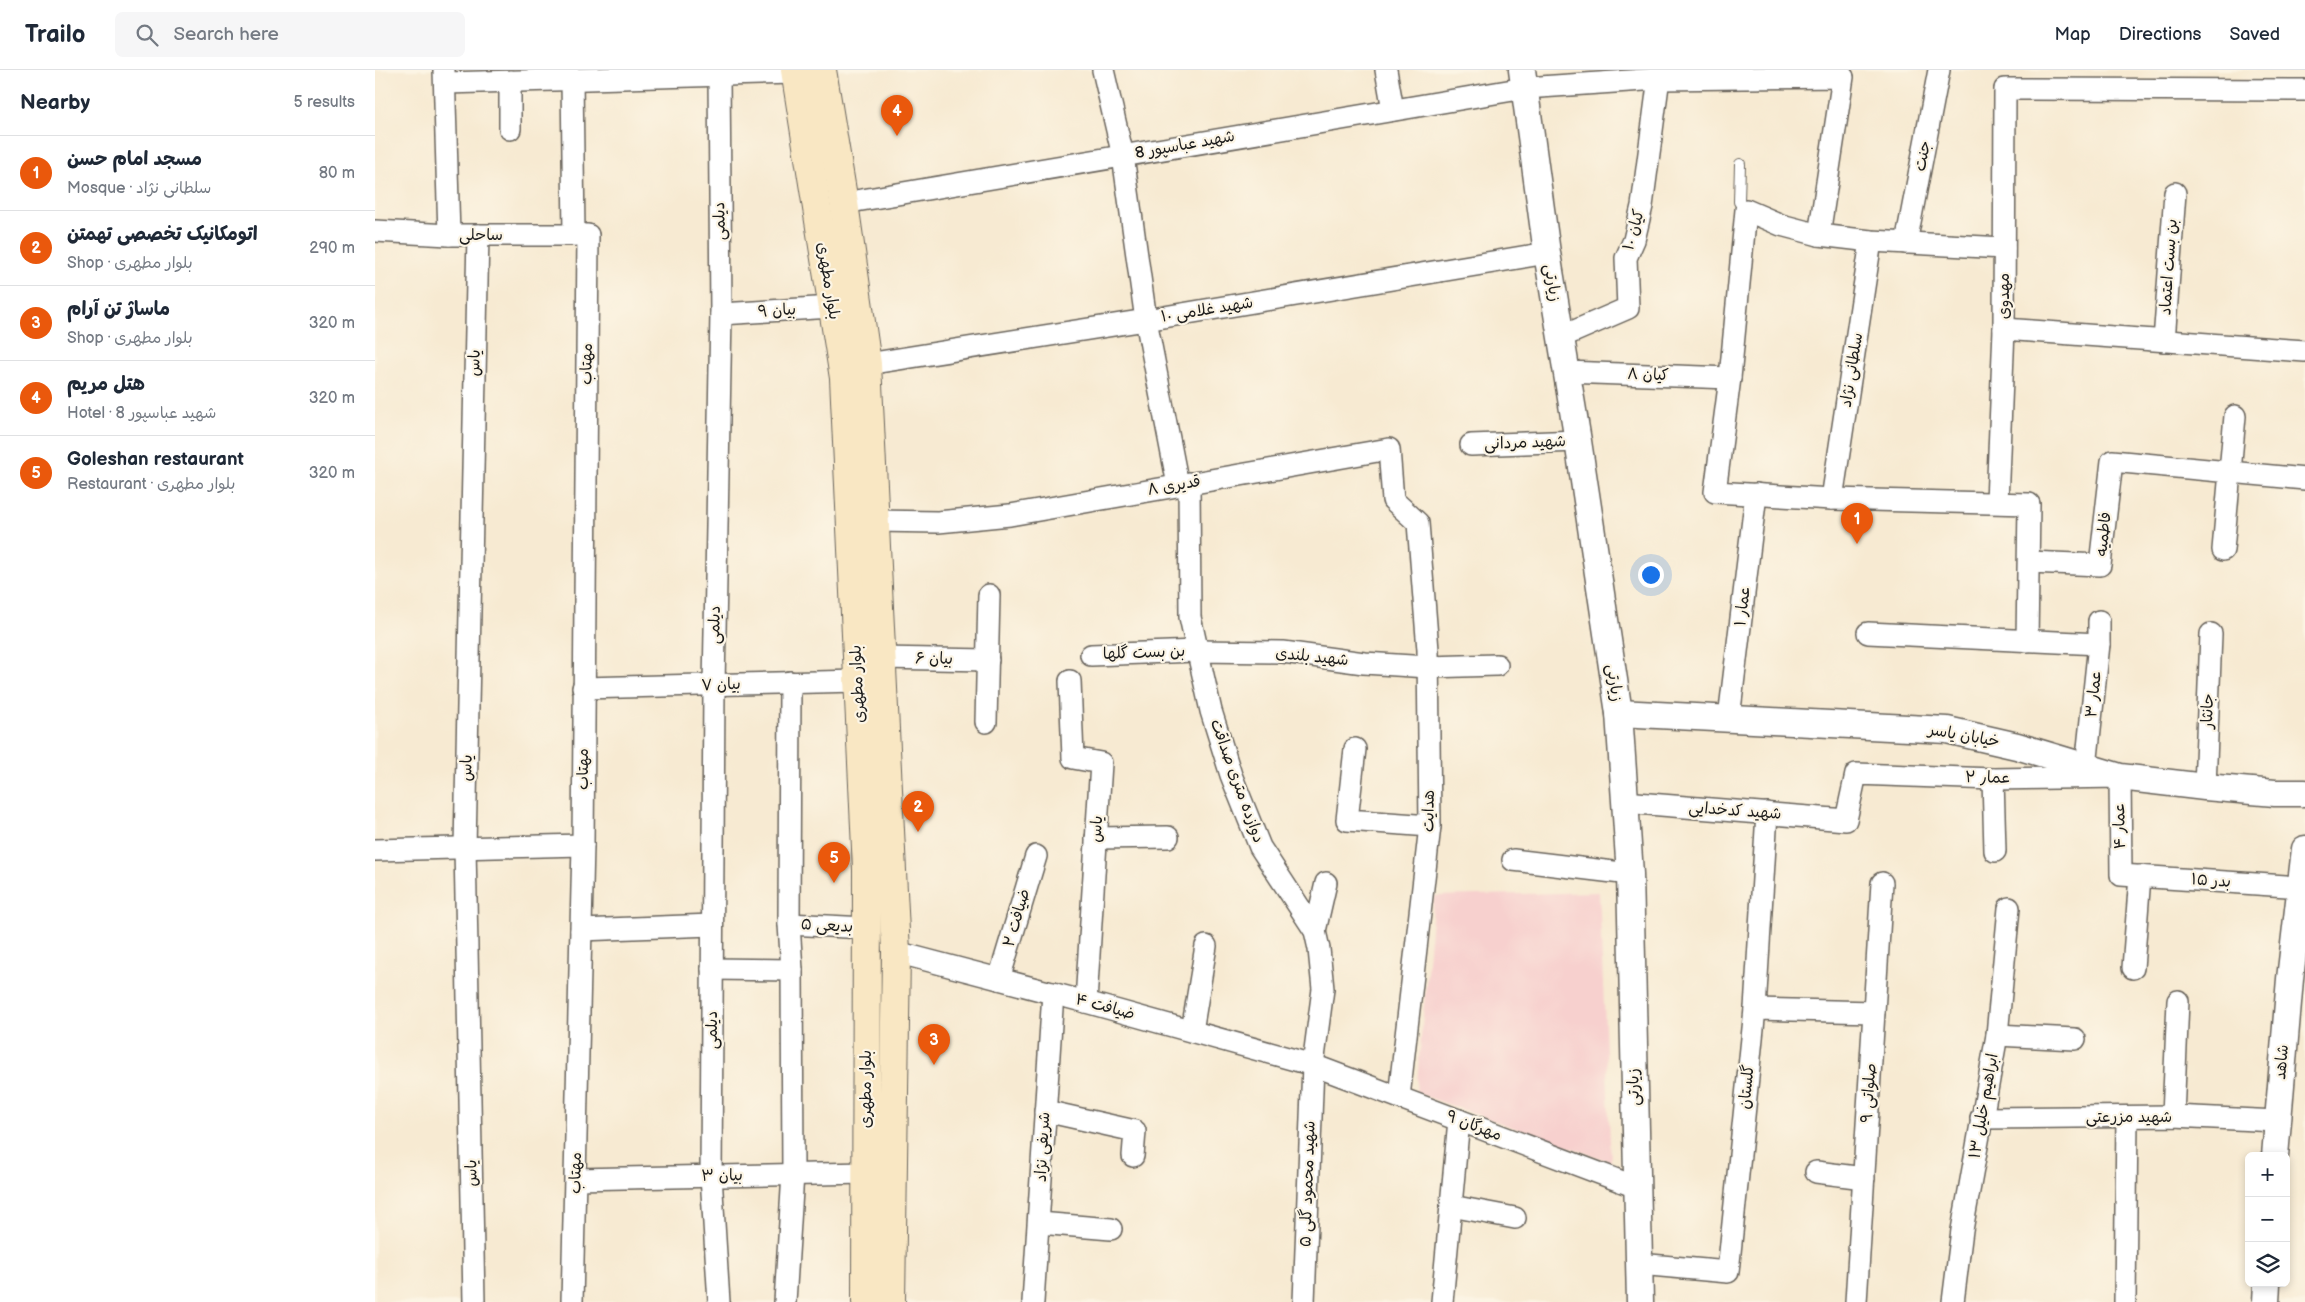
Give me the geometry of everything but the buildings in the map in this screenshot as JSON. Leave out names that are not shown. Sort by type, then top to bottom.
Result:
[{"type":"main road","name":"بلوار مطهری","points":[[822,70],[844,203],[867,364],[881,658],[878,835],[867,870],[865,928],[866,1302]]},
{"type":"main road","name":"بلوار مطهری","points":[[795,72],[844,378],[858,681],[895,952],[891,1302]]},
{"type":"street","name":"دوازده متری صداقت","points":[[1103,70],[1123,156],[1146,320],[1184,484],[1190,617],[1196,652],[1211,711],[1231,775],[1260,847],[1315,931],[1319,949],[1323,989],[1313,1065]]},
{"type":"street","points":[[1386,70],[1393,110]]},
{"type":"street","name":"جنت","points":[[1906,243],[1939,70]]},
{"type":"street","points":[[449,234],[445,76],[510,81],[795,72]]},
{"type":"street","name":"دیلمی","points":[[719,75],[721,314],[714,685],[711,1176],[719,1302]]},
{"type":"street","name":"شهید عباسپور 8","points":[[844,203],[1393,110],[1524,79],[1660,75],[1843,77],[1819,235]]},
{"type":"street","name":"کیان ۱۰","points":[[1561,337],[1628,308],[1626,258],[1634,240],[1642,206],[1660,75]]},
{"type":"street","name":"مهتاب","points":[[572,79],[581,235],[583,688],[583,845],[572,1302]]},
{"type":"street","name":"زیارتی","points":[[1524,79],[1547,253],[1578,441],[1619,713],[1630,874],[1640,1302]]},
{"type":"street","points":[[510,81],[510,129]]},
{"type":"street","name":"مهدوی","points":[[1997,502],[2004,329],[2005,90],[2305,90]]},
{"type":"street","name":"بن بست اعتماد","points":[[2164,341],[2175,193]]},
{"type":"street","points":[[2004,248],[1871,241],[1819,235],[1781,226],[1746,210],[1730,378],[1715,492],[1832,499],[2029,504],[2027,641]]},
{"type":"street","name":"ساحلی","points":[[375,231],[478,235],[581,235]]},
{"type":"street","name":"یاس","points":[[474,1302],[465,847],[478,235]]},
{"type":"street","name":"سلطانی نژاد","points":[[1832,499],[1871,241]]},
{"type":"street","name":"شهید غلامی ۱۰","points":[[867,364],[1146,320],[1547,253]]},
{"type":"street","name":"بیان ۹","points":[[721,314],[833,307]]},
{"type":"street","points":[[2004,329],[2305,351]]},
{"type":"street","name":"کیان ۸","points":[[1567,372],[1730,378]]},
{"type":"street","points":[[2223,550],[2235,416]]},
{"type":"street","name":"شهید مردانی","points":[[1471,445],[1578,441]]},
{"type":"street","name":"قدیری ۸","points":[[874,521],[938,522],[1011,515],[1389,449],[1393,500],[1418,523]]},
{"type":"street","name":"فاطمیه","points":[[2029,562],[2100,565],[2112,461],[2230,472]]},
{"type":"street","points":[[2230,472],[2305,479]]},
{"type":"street","name":"عمار ۱","points":[[1729,718],[1756,494]]},
{"type":"street","name":"هدایت","points":[[1399,1097],[1430,826],[1428,667],[1418,523]]},
{"type":"street","points":[[986,722],[989,595]]},
{"type":"street","name":"عمار ۳","points":[[2087,767],[2099,644],[2099,621]]},
{"type":"street","points":[[1868,633],[2099,644]]},
{"type":"street","name":"جانثار","points":[[2205,787],[2211,634]]},
{"type":"street","name":"بن بست گلها","points":[[1091,655],[1196,652]]},
{"type":"street","name":"شهید بلندی","points":[[1196,652],[1283,652],[1364,662],[1428,667],[1497,665]]},
{"type":"street","name":"بیان ۶","points":[[881,658],[988,660]]},
{"type":"street","name":"بیان ۷","points":[[583,688],[858,681]]},
{"type":"street","name":"یاس","points":[[1070,681],[1073,758],[1101,763],[1086,1002]]},
{"type":"street","points":[[785,1302],[793,1174],[792,970],[789,924],[791,682]]},
{"type":"street","name":"خیابان یاسر","points":[[1619,713],[1947,730],[2017,746],[2120,777],[2205,787],[2275,793],[2305,793]]},
{"type":"street","points":[[1355,749],[1347,820],[1430,826]]},
{"type":"street","name":"عمار ۲","points":[[1846,820],[1856,774],[1993,779],[2120,777]]},
{"type":"street","name":"عمار ۴","points":[[2120,777],[2131,875],[2133,968]]},
{"type":"street","points":[[1993,779],[1995,851]]},
{"type":"street","name":"شهید کدخدایی","points":[[1624,802],[1846,820]]},
{"type":"street","name":"گلستان","points":[[1639,1264],[1728,1272],[1755,1009],[1767,813]]},
{"type":"street","points":[[1096,838],[1168,838]]},
{"type":"street","points":[[375,850],[583,845]]},
{"type":"street","name":"شاهد","points":[[2275,1152],[2277,1121],[2298,979],[2300,887],[2305,849]]},
{"type":"street","name":"ضیافت ۲","points":[[999,979],[1036,856]]},
{"type":"street","points":[[1513,860],[1630,874]]},
{"type":"street","name":"بدر ۱۵","points":[[2131,875],[2300,887]]},
{"type":"street","points":[[1315,931],[1326,883]]},
{"type":"street","name":"صلواتی ۹","points":[[1856,1302],[1883,883]]},
{"type":"street","name":"ابراهیم خلیل ۱۳","points":[[1953,1302],[1981,1118],[1997,1035],[2009,908]]},
{"type":"street","name":"بدیعی ۵","points":[[789,924],[865,928]]},
{"type":"street","points":[[581,930],[713,925]]},
{"type":"street","points":[[1192,1032],[1206,946]]},
{"type":"street","name":"ضیافت ۴","points":[[895,952],[1053,993],[1313,1065]]},
{"type":"street","points":[[712,970],[792,970]]},
{"type":"street","name":"شریفی نژاد","points":[[1033,1302],[1053,993]]},
{"type":"street","points":[[2173,1116],[2179,1001]]},
{"type":"street","points":[[1755,1009],[1874,1012]]},
{"type":"street","points":[[1997,1035],[2075,1039]]},
{"type":"street","name":"مهرگان ۹","points":[[1313,1065],[1636,1187]]},
{"type":"street","name":"شهید محمود گلی ۵","points":[[1304,1302],[1313,1065]]},
{"type":"street","points":[[1045,1111],[1135,1131],[1133,1156]]},
{"type":"street","points":[[2125,1302],[2127,1116]]},
{"type":"street","name":"شهید مزرعتی","points":[[1981,1118],[2173,1116],[2277,1121]]},
{"type":"street","points":[[1442,1302],[1459,1120]]},
{"type":"street","name":"بیان ۳","points":[[576,1179],[867,1172]]},
{"type":"street","points":[[1815,1172],[1864,1178]]},
{"type":"street","points":[[1451,1206],[1515,1218]]},
{"type":"street","points":[[1039,1223],[1111,1229]]},
{"type":"street","points":[[2266,1302],[2267,1287]]},
{"type":"lane","points":[[1740,164],[1739,202],[1746,210]]},
{"type":"shaded area","points":[[1599,892],[1611,1162],[1416,1093],[1434,896]]},
{"type":"place","name":"هتل مریم","points":[[897,136]]},
{"type":"place","name":"مسجد امام حسن","points":[[1857,544]]},
{"type":"place","name":"اتومکانیک تخصصی تهمتن","points":[[918,832]]},
{"type":"place","name":"Goleshan restaurant","points":[[834,883]]},
{"type":"place","name":"ماساژ تن آرام","points":[[934,1065]]}]
